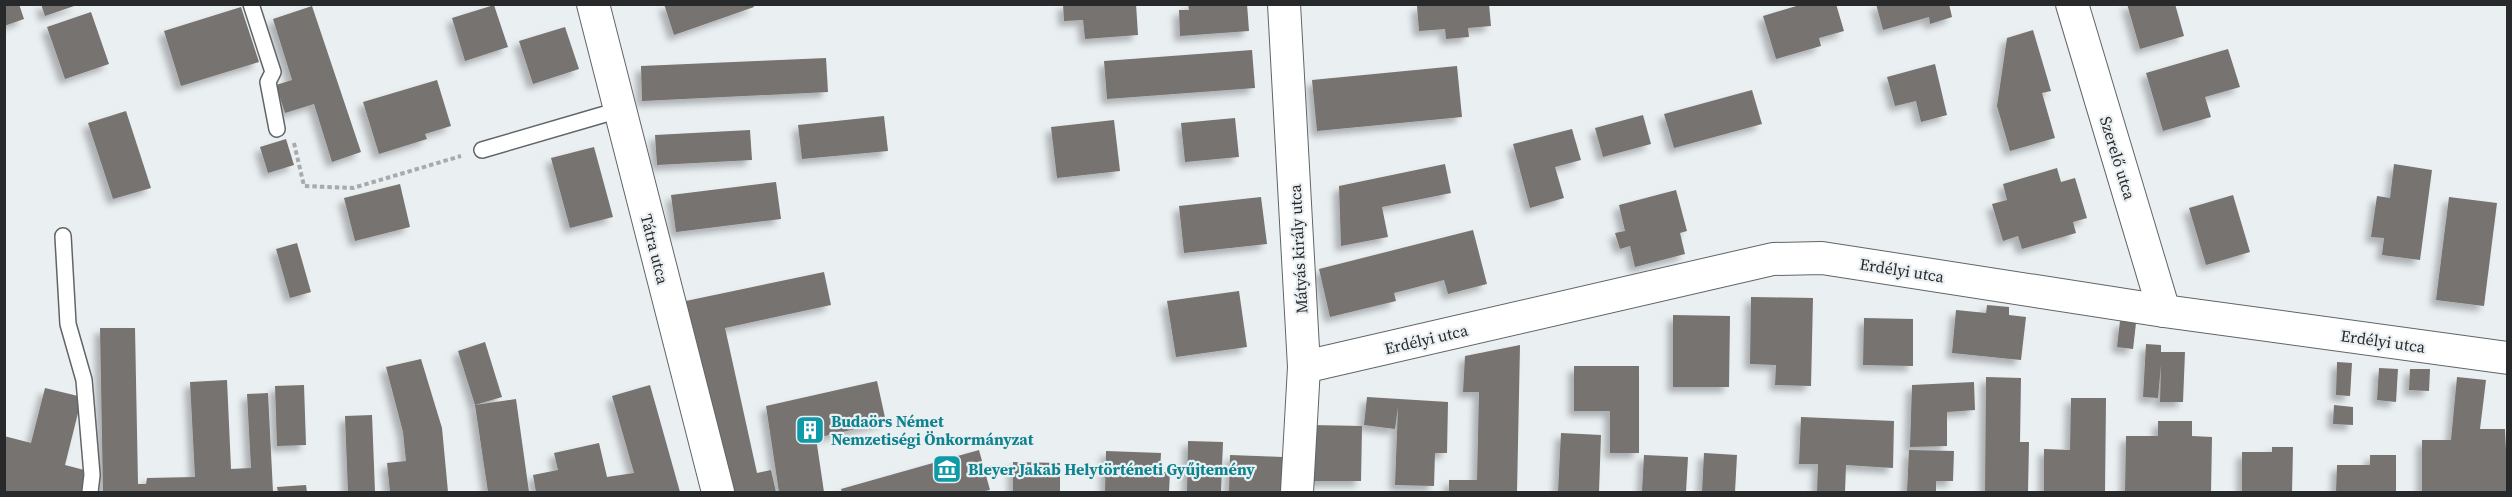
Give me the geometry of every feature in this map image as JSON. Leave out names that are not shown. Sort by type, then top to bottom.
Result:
[{"type":"street","name":"Tátra utca","points":[[592,4],[718,492]]},
{"type":"street","name":"Mátyás király utca","points":[[1284,4],[1304,367],[1297,492]]},
{"type":"street","name":"Szerelő utca","points":[[2072,4],[2164,311]]},
{"type":"street","name":"Erdélyi utca","points":[[1304,367],[1773,259],[1799,257],[1822,258],[2164,311],[2508,358]]},
{"type":"lane","points":[[251,4],[273,72],[268,82],[277,129]]},
{"type":"lane","points":[[482,150],[619,110]]},
{"type":"lane","points":[[63,236],[68,324],[84,380],[92,476],[90,492]]},
{"type":"path","points":[[277,129],[290,129],[304,186],[353,188],[482,150]]},
{"type":"building","points":[[4,4],[19,4],[24,19],[4,26]]},
{"type":"building","points":[[41,4],[77,4],[77,5],[45,16]]},
{"type":"building","points":[[664,4],[753,4],[754,7],[674,35]]},
{"type":"building","points":[[1063,4],[1136,4],[1138,35],[1085,39],[1083,20],[1064,21]]},
{"type":"building","points":[[1188,4],[1247,4],[1249,31],[1180,36],[1179,10],[1189,10]]},
{"type":"building","points":[[1489,4],[1491,26],[1468,28],[1469,37],[1446,39],[1445,29],[1419,31],[1417,6]]},
{"type":"building","points":[[1803,4],[1836,4],[1844,31],[1819,38],[1821,46],[1776,59],[1763,16]]},
{"type":"building","points":[[1876,4],[1949,4],[1952,17],[1930,24],[1929,17],[1883,30]]},
{"type":"building","points":[[2127,4],[2175,4],[2184,36],[2140,49]]},
{"type":"building","points":[[494,5],[508,47],[465,61],[452,18]]},
{"type":"building","points":[[312,6],[361,152],[332,162],[314,104],[285,113],[276,85],[292,80],[273,19]]},
{"type":"building","points":[[241,7],[259,62],[181,86],[164,31]]},
{"type":"building","points":[[91,12],[109,64],[65,79],[47,27]]},
{"type":"building","points":[[565,27],[579,69],[533,84],[519,41]]},
{"type":"building","points":[[2033,30],[2051,91],[2042,93],[2055,138],[2010,151],[1997,106],[2007,38]]},
{"type":"building","points":[[2228,49],[2240,87],[2205,97],[2211,117],[2163,131],[2146,73]]},
{"type":"building","points":[[1252,50],[1255,88],[1107,99],[1104,61]]},
{"type":"building","points":[[826,58],[828,92],[642,101],[641,66]]},
{"type":"building","points":[[1935,64],[1947,115],[1921,122],[1916,101],[1895,106],[1887,77]]},
{"type":"building","points":[[1457,66],[1462,117],[1317,131],[1312,80]]},
{"type":"building","points":[[437,80],[451,126],[425,134],[427,139],[379,154],[363,102]]},
{"type":"building","points":[[1752,90],[1762,124],[1674,148],[1664,114]]},
{"type":"building","points":[[126,111],[151,188],[113,199],[88,123]]},
{"type":"building","points":[[1643,115],[1651,144],[1603,157],[1595,128]]},
{"type":"building","points":[[884,116],[888,151],[802,159],[798,125]]},
{"type":"building","points":[[1235,118],[1239,157],[1185,162],[1181,123]]},
{"type":"building","points":[[1114,120],[1120,171],[1057,178],[1051,127]]},
{"type":"building","points":[[1572,129],[1581,160],[1555,167],[1564,198],[1530,208],[1513,144]]},
{"type":"building","points":[[750,130],[752,160],[657,165],[655,135]]},
{"type":"building","points":[[286,139],[294,165],[268,173],[260,147]]},
{"type":"building","points":[[594,147],[613,217],[570,228],[551,158]]},
{"type":"building","points":[[1445,164],[1451,193],[1382,207],[1388,237],[1341,246],[1339,186]]},
{"type":"building","points":[[2394,164],[2432,170],[2420,260],[2382,255],[2384,238],[2371,237],[2377,196],[2390,198]]},
{"type":"building","points":[[2057,168],[2061,182],[2075,178],[2087,218],[2073,222],[2076,233],[2022,249],[2018,236],[2003,241],[1992,204],[2007,200],[2003,184]]},
{"type":"building","points":[[776,182],[781,219],[676,232],[671,195]]},
{"type":"building","points":[[400,184],[410,227],[355,241],[344,198]]},
{"type":"building","points":[[1676,190],[1687,231],[1680,233],[1685,254],[1635,267],[1630,246],[1620,249],[1615,233],[1625,231],[1619,205]]},
{"type":"building","points":[[2233,195],[2250,252],[2206,265],[2189,208]]},
{"type":"building","points":[[1261,197],[1267,244],[1184,253],[1179,206]]},
{"type":"building","points":[[2449,197],[2497,203],[2484,306],[2436,300]]},
{"type":"building","points":[[1473,230],[1487,284],[1448,294],[1444,280],[1394,293],[1396,301],[1330,317],[1319,269]]},
{"type":"building","points":[[297,243],[311,292],[290,298],[276,249]]},
{"type":"building","points":[[824,272],[831,305],[725,328],[757,473],[771,470],[776,492],[723,492],[681,302]]},
{"type":"building","points":[[1239,291],[1247,347],[1176,357],[1167,301]]},
{"type":"building","points":[[1751,297],[1813,298],[1811,386],[1775,385],[1776,365],[1750,364]]},
{"type":"building","points":[[1987,305],[2009,307],[2009,315],[2026,317],[2021,360],[1952,353],[1956,310],[1986,313]]},
{"type":"building","points":[[1673,315],[1730,316],[1729,387],[1673,387]]},
{"type":"building","points":[[1864,318],[1913,319],[1913,366],[1863,365]]},
{"type":"building","points":[[2120,321],[2136,323],[2133,349],[2117,347]]},
{"type":"building","points":[[100,328],[135,328],[138,484],[146,484],[147,478],[195,477],[190,382],[227,380],[231,469],[251,468],[247,394],[268,393],[273,492],[103,492]]},
{"type":"building","points":[[485,342],[502,397],[475,405],[458,351]]},
{"type":"building","points":[[2146,344],[2161,345],[2161,352],[2185,352],[2183,402],[2160,402],[2161,365],[2158,398],[2143,397]]},
{"type":"building","points":[[1520,345],[1517,492],[1449,492],[1449,480],[1477,480],[1479,392],[1463,392],[1465,356]]},
{"type":"building","points":[[421,359],[442,428],[448,492],[390,492],[387,463],[406,461],[403,432],[386,367]]},
{"type":"building","points":[[2337,362],[2352,363],[2350,396],[2336,395]]},
{"type":"building","points":[[1574,366],[1639,366],[1639,453],[1610,453],[1610,411],[1574,411]]},
{"type":"building","points":[[2379,368],[2398,369],[2396,402],[2377,400]]},
{"type":"building","points":[[2410,369],[2430,369],[2429,391],[2409,390]]},
{"type":"building","points":[[1986,377],[2021,378],[2020,442],[2029,442],[2028,492],[1985,492]]},
{"type":"building","points":[[2457,377],[2486,380],[2480,429],[2505,429],[2508,492],[2422,492],[2422,440],[2451,440]]},
{"type":"building","name":"Budaörs Német Nemzetiségi Önkormányzat","points":[[877,381],[886,422],[816,438],[824,492],[779,492],[766,406]]},
{"type":"building","points":[[1974,382],[1975,410],[1947,412],[1947,446],[1910,447],[1912,385]]},
{"type":"building","points":[[304,385],[306,445],[277,446],[275,386]]},
{"type":"building","points":[[650,385],[680,492],[536,492],[533,475],[558,470],[554,453],[599,443],[607,477],[634,473],[612,396]]},
{"type":"building","points":[[45,388],[82,397],[65,465],[88,471],[82,492],[4,492],[4,436],[31,443]]},
{"type":"building","points":[[1367,397],[1448,402],[1447,453],[1435,453],[1434,486],[1395,485],[1398,407],[1395,429],[1364,425]]},
{"type":"building","points":[[2071,398],[2106,398],[2105,492],[2044,492],[2044,449],[2070,450]]},
{"type":"building","points":[[516,399],[529,492],[488,492],[475,405]]},
{"type":"building","points":[[2334,405],[2353,407],[2353,425],[2333,424]]},
{"type":"building","points":[[372,415],[375,492],[348,492],[345,416]]},
{"type":"building","points":[[1801,417],[1894,421],[1893,468],[1846,465],[1845,492],[1817,492],[1818,464],[1799,464]]},
{"type":"building","points":[[2158,421],[2192,421],[2192,436],[2212,437],[2211,492],[2125,492],[2126,436],[2158,436]]},
{"type":"building","points":[[1311,425],[1362,426],[1361,481],[1311,481]]},
{"type":"building","points":[[1561,433],[1601,435],[1599,492],[1558,492]]},
{"type":"building","points":[[1188,441],[1223,442],[1221,492],[1187,492]]},
{"type":"building","points":[[2272,447],[2293,447],[2292,492],[2242,492],[2242,452],[2272,452]]},
{"type":"building","name":"Bleyer Jakab Helytörténeti Gyűjtemény","points":[[979,450],[990,490],[981,492],[842,492],[841,489]]},
{"type":"building","points":[[1909,450],[1954,451],[1953,481],[1936,481],[1936,492],[1907,492]]},
{"type":"building","points":[[1106,451],[1161,453],[1160,472],[1170,472],[1169,492],[1105,492]]},
{"type":"building","points":[[1704,453],[1737,455],[1735,492],[1702,492]]},
{"type":"building","points":[[1230,455],[1283,457],[1282,492],[1229,492]]},
{"type":"building","points":[[1644,455],[1688,457],[1686,492],[1642,492]]},
{"type":"building","points":[[2370,455],[2396,455],[2396,492],[2336,492],[2337,465],[2370,465]]},
{"type":"building","points":[[1013,462],[1060,463],[1060,492],[1013,492]]},
{"type":"building","points":[[306,485],[307,492],[278,492],[277,487]]},
{"type":"place","name":"Budaörs Német Nemzetiségi Önkormányzat","points":[[810,430]]},
{"type":"place","name":"Bleyer Jakab Helytörténeti Gyűjtemény","points":[[947,469]]}]
